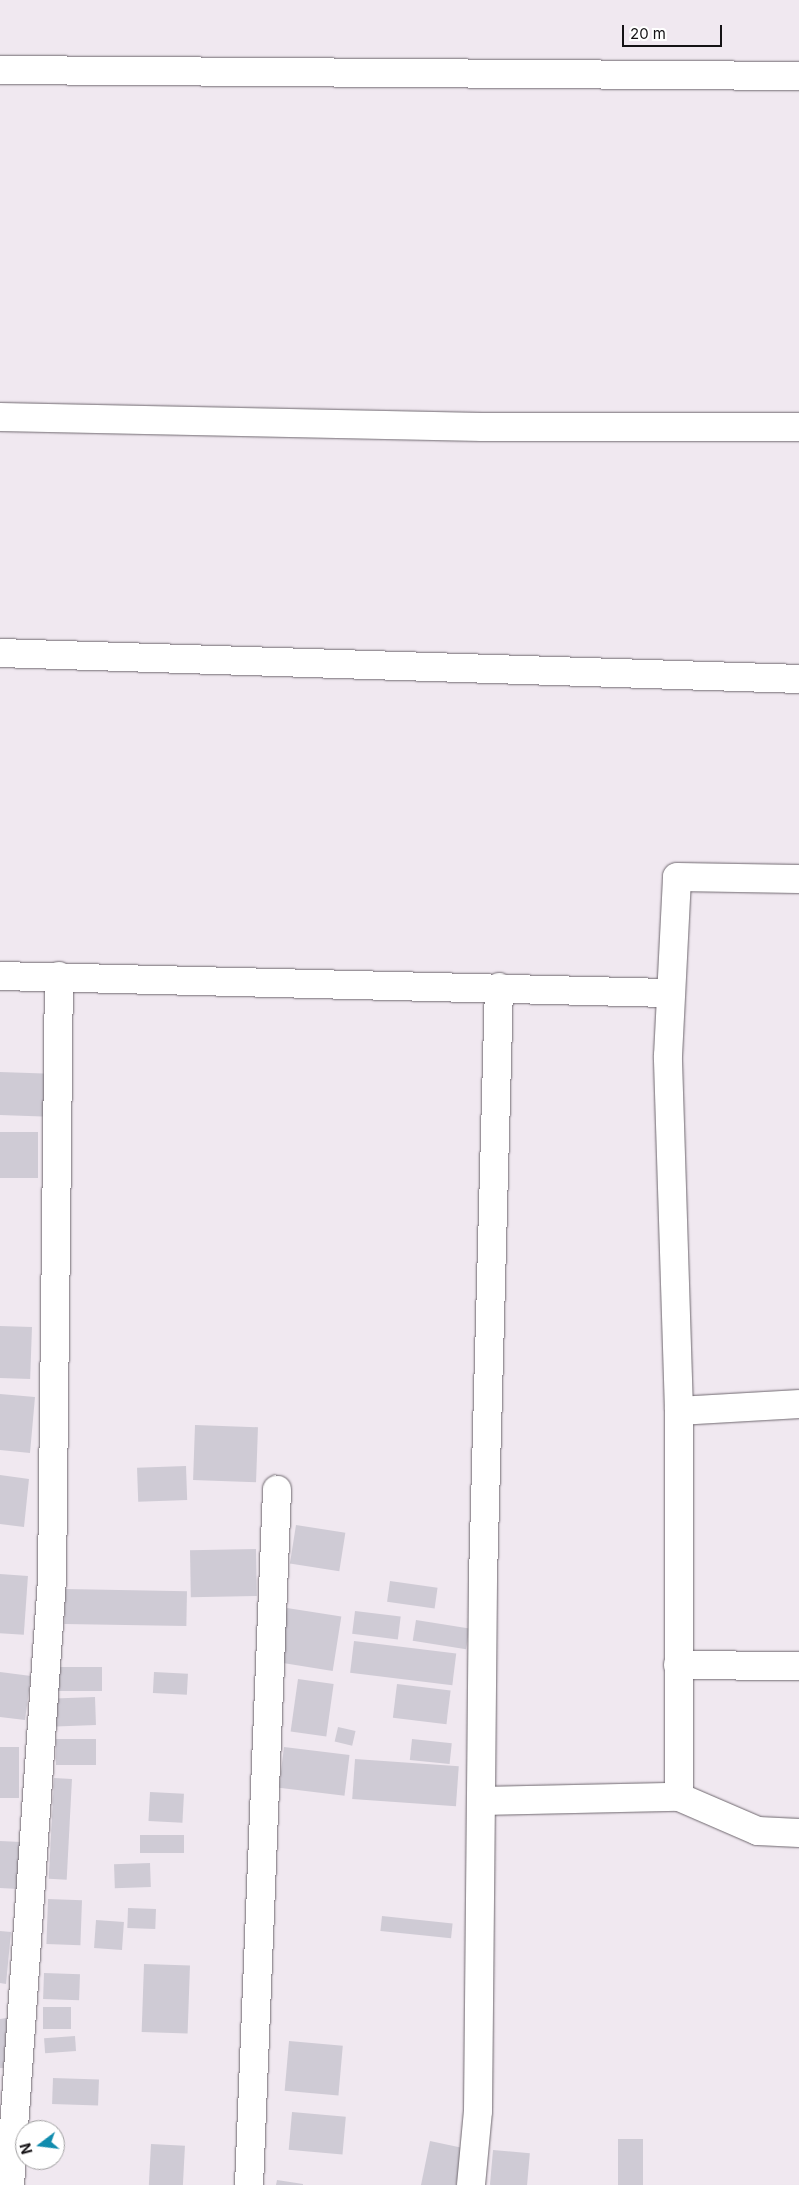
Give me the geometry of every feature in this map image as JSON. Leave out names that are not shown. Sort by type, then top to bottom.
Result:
[{"type":"street","points":[[0,70],[799,76]]},
{"type":"street","points":[[0,417],[482,427],[799,427]]},
{"type":"street","points":[[0,653],[799,679]]},
{"type":"street","points":[[680,1797],[678,1665],[679,1411],[668,992],[677,877],[799,879]]},
{"type":"street","points":[[0,976],[668,992]]},
{"type":"street","points":[[10,2185],[52,1580],[59,976]]},
{"type":"street","points":[[471,2185],[478,2111],[481,1801],[499,987]]},
{"type":"street","points":[[679,1411],[799,1404]]},
{"type":"street","points":[[249,2185],[277,1490]]},
{"type":"street","points":[[678,1665],[799,1666]]},
{"type":"street","points":[[481,1801],[680,1797],[758,1831],[799,1833]]},
{"type":"building","points":[[0,1072],[51,1074],[49,1117],[0,1115]]},
{"type":"building","points":[[0,1132],[38,1132],[38,1178],[0,1178]]},
{"type":"building","points":[[0,1326],[32,1327],[30,1379],[0,1378]]},
{"type":"building","points":[[0,1394],[35,1397],[30,1453],[0,1450]]},
{"type":"building","points":[[195,1425],[258,1427],[256,1482],[193,1480]]},
{"type":"building","points":[[186,1466],[187,1500],[138,1502],[137,1468]]},
{"type":"building","points":[[0,1475],[29,1479],[24,1527],[0,1524]]},
{"type":"building","points":[[296,1525],[345,1533],[339,1571],[290,1564]]},
{"type":"building","points":[[256,1549],[257,1596],[191,1597],[190,1550]]},
{"type":"building","points":[[0,1574],[28,1576],[24,1635],[0,1633]]},
{"type":"building","points":[[390,1581],[438,1588],[435,1608],[387,1602]]},
{"type":"building","points":[[65,1589],[187,1591],[186,1626],[64,1624]]},
{"type":"building","points":[[287,1608],[341,1617],[333,1671],[278,1662]]},
{"type":"building","points":[[355,1611],[401,1617],[398,1639],[352,1634]]},
{"type":"building","points":[[416,1620],[469,1628],[466,1649],[413,1641]]},
{"type":"building","points":[[354,1641],[456,1654],[452,1685],[350,1673]]},
{"type":"building","points":[[49,1667],[102,1667],[102,1691],[49,1691]]},
{"type":"building","points":[[0,1672],[31,1676],[25,1720],[0,1717]]},
{"type":"building","points":[[154,1672],[188,1674],[187,1695],[153,1693]]},
{"type":"building","points":[[298,1679],[334,1684],[326,1736],[291,1731]]},
{"type":"building","points":[[397,1684],[451,1691],[446,1724],[393,1718]]},
{"type":"building","points":[[95,1697],[96,1725],[56,1726],[55,1698]]},
{"type":"building","points":[[338,1727],[356,1731],[352,1746],[335,1742]]},
{"type":"building","points":[[56,1739],[96,1739],[96,1765],[56,1765]]},
{"type":"building","points":[[412,1739],[452,1743],[450,1764],[410,1760]]},
{"type":"building","points":[[0,1747],[19,1747],[19,1798],[0,1798]]},
{"type":"building","points":[[284,1747],[350,1755],[345,1796],[279,1788]]},
{"type":"building","points":[[355,1759],[459,1766],[456,1806],[352,1799]]},
{"type":"building","points":[[54,1778],[72,1779],[67,1880],[49,1879]]},
{"type":"building","points":[[150,1792],[184,1794],[182,1823],[148,1821]]},
{"type":"building","points":[[140,1835],[184,1835],[184,1853],[140,1853]]},
{"type":"building","points":[[0,1841],[21,1842],[19,1889],[0,1888]]},
{"type":"building","points":[[150,1863],[151,1887],[115,1888],[114,1864]]},
{"type":"building","points":[[48,1899],[82,1900],[80,1945],[46,1944]]},
{"type":"building","points":[[128,1908],[156,1909],[155,1929],[127,1928]]},
{"type":"building","points":[[382,1916],[453,1923],[451,1938],[380,1931]]},
{"type":"building","points":[[96,1920],[124,1922],[122,1950],[94,1948]]},
{"type":"building","points":[[0,1931],[11,1932],[6,1984],[0,1983]]},
{"type":"building","points":[[144,1964],[190,1966],[188,2034],[142,2032]]},
{"type":"building","points":[[44,1973],[80,1974],[79,2000],[43,1999]]},
{"type":"building","points":[[43,2007],[71,2007],[71,2029],[43,2029]]},
{"type":"building","points":[[7,2018],[9,2068],[0,2068],[0,2019]]},
{"type":"building","points":[[75,2036],[76,2051],[45,2053],[44,2038]]},
{"type":"building","points":[[289,2041],[343,2046],[338,2096],[285,2091]]},
{"type":"building","points":[[53,2078],[99,2080],[98,2106],[52,2104]]},
{"type":"building","points":[[292,2112],[346,2117],[342,2155],[289,2150]]},
{"type":"building","points":[[618,2139],[643,2139],[643,2185],[618,2185]]},
{"type":"building","points":[[430,2141],[463,2148],[456,2185],[421,2185]]},
{"type":"building","points":[[151,2144],[185,2146],[183,2185],[149,2185]]},
{"type":"building","points":[[493,2150],[530,2153],[527,2185],[490,2185]]},
{"type":"building","points":[[277,2180],[303,2184],[303,2185],[276,2185]]}]
